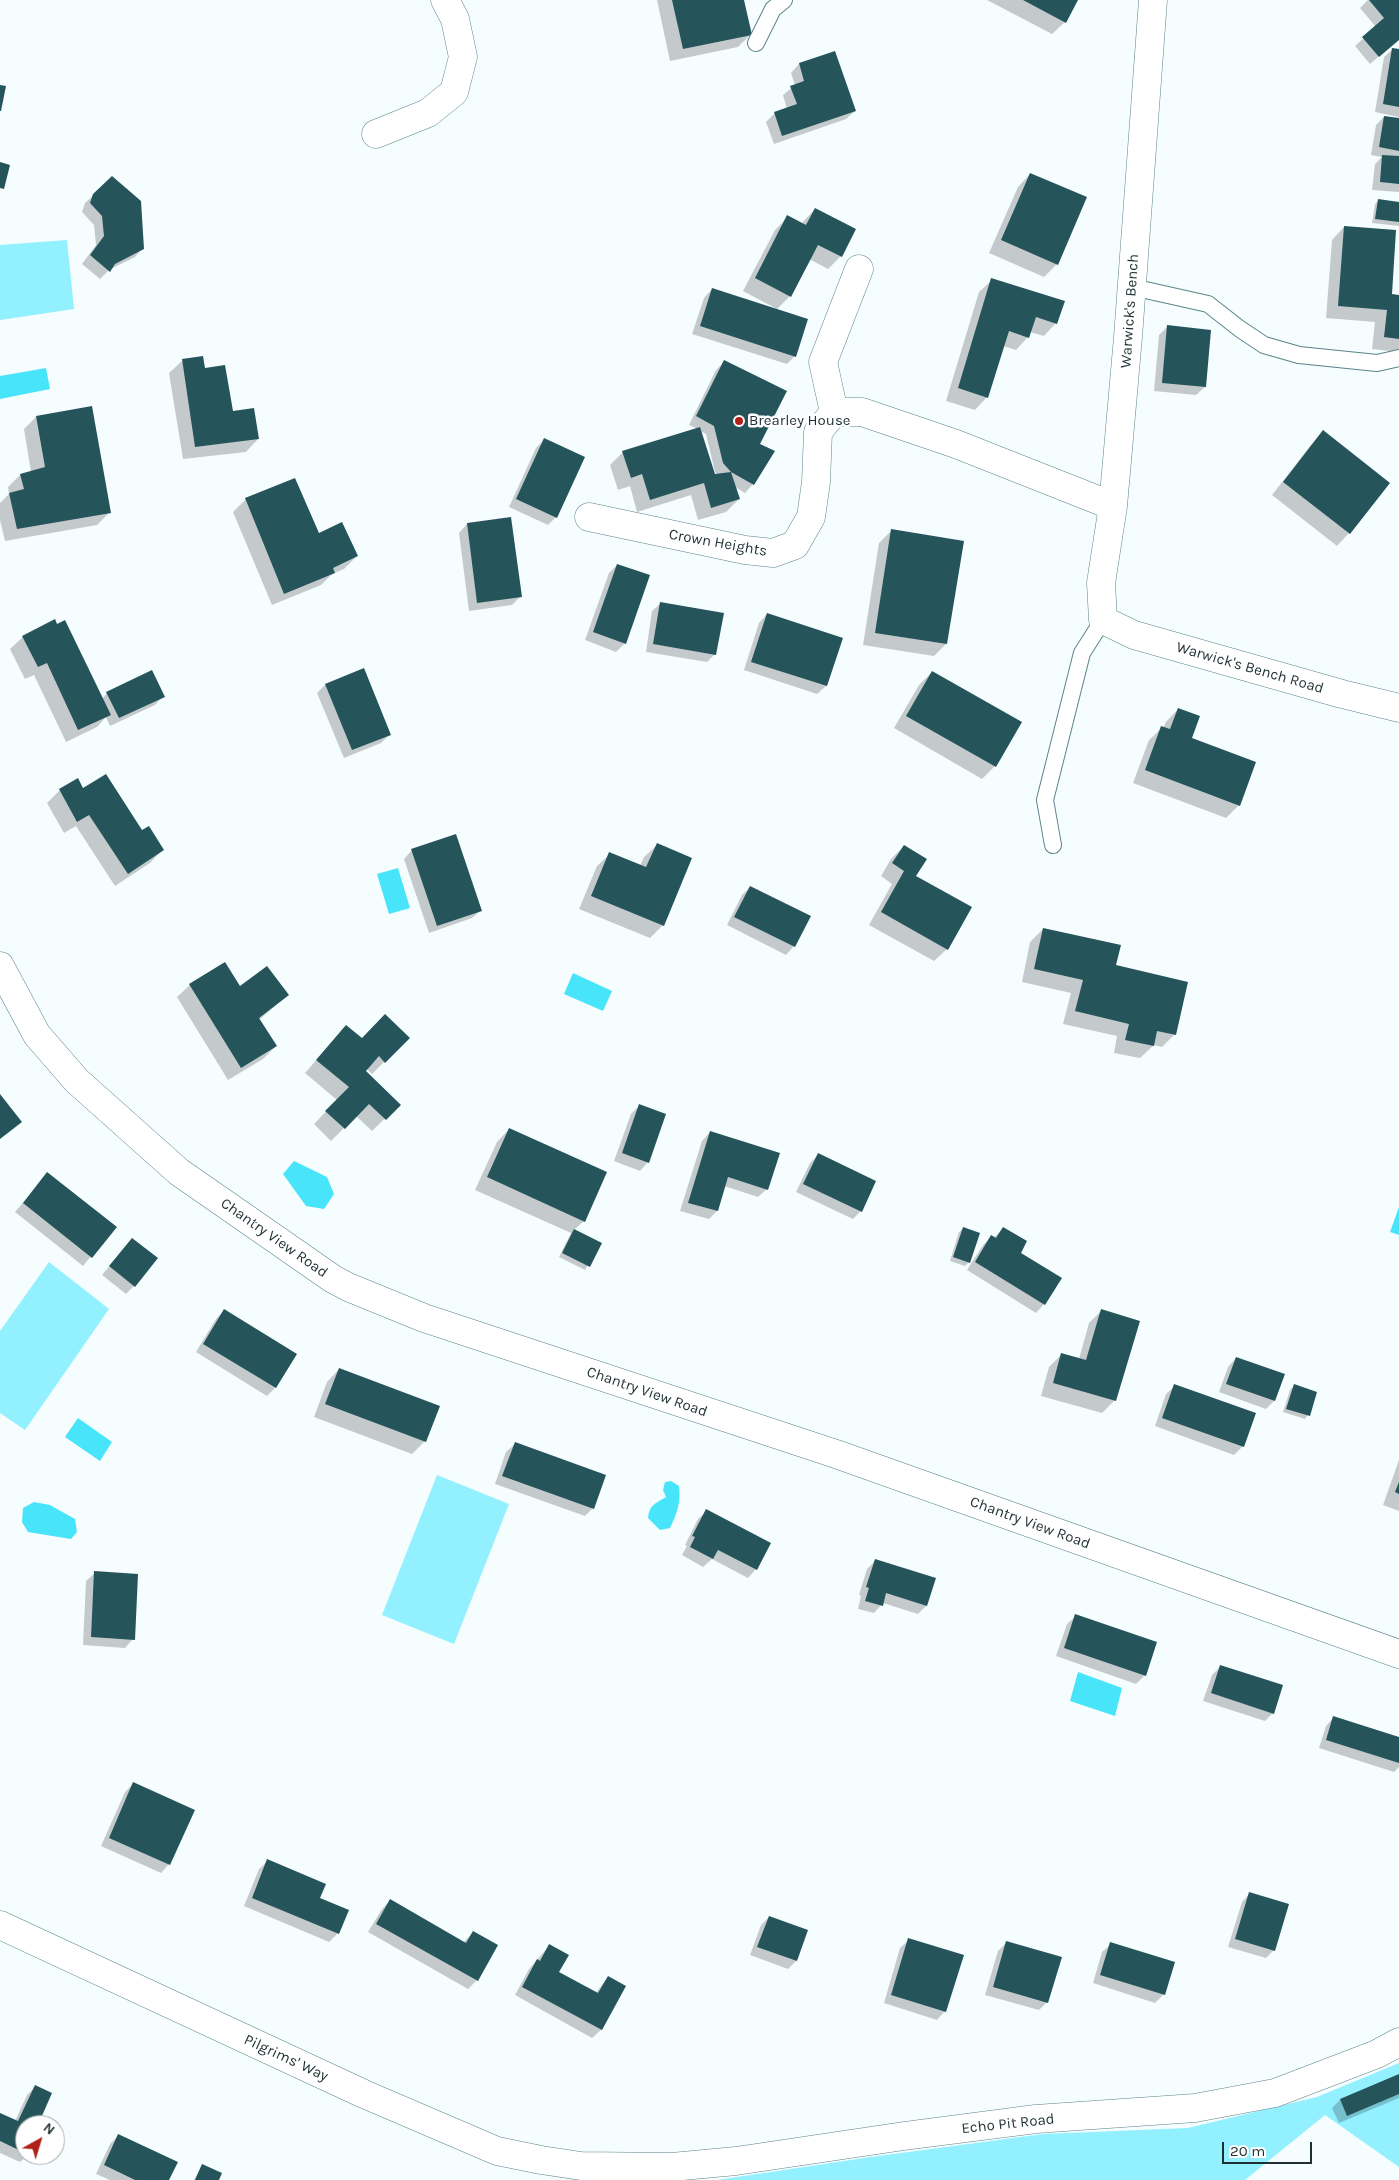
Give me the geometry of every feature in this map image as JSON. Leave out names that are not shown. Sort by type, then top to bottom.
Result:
[{"type":"street","points":[[376,134],[428,113],[454,92],[463,57],[455,19],[445,0]]},
{"type":"street","name":"Warwick's Bench","points":[[1103,620],[1101,582],[1113,506],[1154,0]]},
{"type":"street","points":[[860,269],[823,362],[834,412],[862,412],[956,444],[1113,506]]},
{"type":"street","name":"Crown Heights","points":[[589,516],[745,550],[773,553],[795,545],[811,517],[816,482],[818,432],[834,412]]},
{"type":"street","name":"Warwick's Bench Road","points":[[1103,620],[1134,635],[1342,694],[1399,708]]},
{"type":"street","name":"Chantry View Road","points":[[0,966],[37,1035],[77,1081],[179,1172],[333,1279],[348,1287],[424,1318],[836,1454],[1399,1654]]},
{"type":"street","name":"Pilgrims' Way","points":[[0,1924],[355,2090],[497,2151],[541,2160],[580,2173],[608,2167]]},
{"type":"street","name":"Echo Pit Road","points":[[608,2167],[672,2167],[727,2162],[1036,2119],[1195,2108],[1275,2093],[1377,2054],[1399,2042]]},
{"type":"lane","points":[[756,43],[773,9],[784,0]]},
{"type":"lane","points":[[1132,287],[1208,304],[1264,345],[1299,355],[1377,363],[1399,358]]},
{"type":"lane","points":[[1053,845],[1045,800],[1082,653],[1103,620]]},
{"type":"shaded area","points":[[67,240],[74,309],[0,320],[0,245]]},
{"type":"shaded area","points":[[46,368],[50,389],[0,399],[0,376]]},
{"type":"shaded area","points":[[398,868],[410,908],[389,914],[377,874]]},
{"type":"shaded area","points":[[573,973],[612,991],[603,1011],[564,994]]},
{"type":"shaded area","points":[[294,1161],[327,1177],[334,1194],[324,1209],[306,1206],[283,1174]]},
{"type":"shaded area","points":[[1399,1207],[1399,1235],[1390,1232]]},
{"type":"shaded area","points":[[49,1262],[109,1309],[25,1430],[0,1413],[0,1331]]},
{"type":"shaded area","points":[[78,1418],[112,1442],[100,1461],[65,1437]]},
{"type":"shaded area","points":[[437,1475],[509,1504],[454,1644],[382,1615]]},
{"type":"shaded area","points":[[671,1481],[679,1486],[678,1508],[670,1528],[660,1530],[648,1518],[649,1513],[654,1505],[666,1497],[663,1490],[665,1482]]},
{"type":"shaded area","points":[[34,1502],[50,1505],[75,1519],[77,1532],[71,1539],[28,1532],[22,1522],[23,1508]]},
{"type":"shaded area","points":[[1078,1672],[1122,1688],[1115,1716],[1070,1701]]},
{"type":"shaded area","points":[[1399,2063],[1399,2167],[1325,2115],[1245,2180],[717,2180],[1043,2134],[1188,2128],[1317,2097]]},
{"type":"building","points":[[672,0],[744,0],[752,35],[683,49]]},
{"type":"building","points":[[1023,0],[1078,0],[1066,23]]},
{"type":"building","points":[[1369,0],[1399,0],[1399,40],[1379,57],[1362,37],[1384,18]]},
{"type":"building","points":[[1392,48],[1399,49],[1399,107],[1383,104]]},
{"type":"building","points":[[835,51],[856,111],[782,136],[774,112],[797,104],[790,86],[804,81],[799,63]]},
{"type":"building","points":[[0,85],[6,86],[1,111],[0,111]]},
{"type":"building","points":[[1384,116],[1399,118],[1399,151],[1379,147]]},
{"type":"building","points":[[1382,155],[1399,156],[1399,184],[1380,182]]},
{"type":"building","points":[[0,162],[10,165],[4,189],[0,188]]},
{"type":"building","points":[[1030,173],[1087,197],[1058,265],[1001,240]]},
{"type":"building","points":[[112,176],[141,201],[144,249],[115,264],[110,272],[90,255],[104,236],[102,216],[90,203],[93,194]]},
{"type":"building","points":[[1378,199],[1399,202],[1399,222],[1375,219]]},
{"type":"building","points":[[815,208],[856,229],[842,257],[818,245],[791,297],[755,278],[787,215],[806,225]]},
{"type":"building","points":[[1344,226],[1396,230],[1392,294],[1399,295],[1399,339],[1384,337],[1387,310],[1338,306]]},
{"type":"building","points":[[991,278],[1065,301],[1057,324],[1036,317],[1029,338],[1009,331],[988,398],[958,388]]},
{"type":"building","points":[[712,288],[808,319],[796,357],[700,326]]},
{"type":"building","points":[[1167,325],[1211,330],[1206,387],[1162,383]]},
{"type":"building","points":[[203,356],[205,368],[225,365],[233,411],[254,408],[259,439],[195,447],[182,359]]},
{"type":"building","name":"Brearley House","points":[[724,360],[787,391],[760,444],[775,451],[754,485],[731,472],[723,463],[714,426],[696,416]]},
{"type":"building","points":[[92,406],[111,513],[17,529],[9,493],[24,489],[20,474],[45,467],[36,416]]},
{"type":"building","points":[[700,427],[715,474],[731,472],[740,499],[711,508],[704,483],[650,500],[642,474],[631,478],[622,451]]},
{"type":"building","points":[[1323,430],[1390,483],[1350,534],[1283,482]]},
{"type":"building","points":[[544,438],[585,457],[557,518],[516,499]]},
{"type":"building","points":[[295,478],[319,533],[342,522],[358,556],[333,568],[335,573],[284,594],[245,498]]},
{"type":"building","points":[[511,517],[522,597],[477,603],[467,523]]},
{"type":"building","points":[[891,529],[964,541],[947,644],[875,633]]},
{"type":"building","points":[[617,564],[650,575],[626,644],[593,632]]},
{"type":"building","points":[[660,602],[724,613],[716,655],[653,644]]},
{"type":"building","points":[[767,613],[843,638],[827,686],[751,662]]},
{"type":"building","points":[[55,619],[57,624],[65,620],[111,715],[78,730],[47,663],[38,667],[22,636]]},
{"type":"building","points":[[364,668],[391,735],[352,750],[325,684]]},
{"type":"building","points":[[152,670],[165,697],[119,718],[106,692]]},
{"type":"building","points":[[932,671],[1022,722],[996,767],[906,716]]},
{"type":"building","points":[[1178,708],[1200,716],[1192,738],[1256,762],[1240,806],[1145,770],[1161,726],[1170,729]]},
{"type":"building","points":[[106,774],[142,830],[149,826],[164,850],[128,874],[89,815],[77,822],[59,789],[78,778],[83,788]]},
{"type":"building","points":[[456,834],[482,911],[437,926],[411,849]]},
{"type":"building","points":[[657,843],[692,858],[664,926],[591,896],[609,852],[646,867]]},
{"type":"building","points":[[904,845],[927,859],[916,876],[972,907],[948,950],[881,912],[904,871],[892,863]]},
{"type":"building","points":[[750,886],[811,916],[795,947],[734,917]]},
{"type":"building","points":[[1043,928],[1121,945],[1116,965],[1188,982],[1176,1035],[1157,1031],[1154,1046],[1125,1040],[1129,1024],[1075,1011],[1083,980],[1034,969]]},
{"type":"building","points":[[225,962],[240,986],[267,966],[289,995],[259,1018],[277,1046],[241,1068],[189,984]]},
{"type":"building","points":[[385,1014],[410,1038],[385,1063],[379,1056],[366,1071],[401,1105],[386,1120],[369,1104],[345,1129],[325,1111],[349,1087],[316,1060],[346,1025],[362,1038]]},
{"type":"building","points":[[0,1094],[22,1122],[0,1139]]},
{"type":"building","points":[[639,1104],[666,1114],[649,1163],[622,1153]]},
{"type":"building","points":[[509,1128],[607,1172],[585,1222],[487,1177]]},
{"type":"building","points":[[710,1131],[780,1153],[768,1190],[728,1177],[718,1211],[688,1203]]},
{"type":"building","points":[[818,1153],[876,1181],[862,1212],[803,1184]]},
{"type":"building","points":[[47,1172],[117,1227],[92,1258],[23,1203]]},
{"type":"building","points":[[963,1227],[980,1233],[970,1263],[953,1257]]},
{"type":"building","points":[[1003,1227],[1027,1241],[1021,1253],[1062,1278],[1045,1305],[975,1262],[991,1235],[996,1238]]},
{"type":"building","points":[[574,1229],[602,1243],[590,1267],[562,1253]]},
{"type":"building","points":[[132,1238],[158,1258],[135,1287],[109,1266]]},
{"type":"building","points":[[224,1309],[297,1354],[276,1388],[203,1344]]},
{"type":"building","points":[[1101,1309],[1140,1321],[1116,1401],[1053,1383],[1061,1353],[1086,1360]]},
{"type":"building","points":[[1236,1357],[1285,1374],[1275,1401],[1226,1384]]},
{"type":"building","points":[[339,1368],[440,1406],[426,1442],[325,1404]]},
{"type":"building","points":[[1174,1384],[1256,1413],[1244,1447],[1162,1418]]},
{"type":"building","points":[[1294,1384],[1317,1392],[1310,1416],[1286,1409]]},
{"type":"building","points":[[515,1442],[606,1475],[594,1509],[502,1476]]},
{"type":"building","points":[[1399,1482],[1399,1494],[1395,1492]]},
{"type":"building","points":[[706,1509],[771,1543],[757,1570],[718,1550],[713,1559],[690,1547],[695,1537],[692,1536]]},
{"type":"building","points":[[875,1559],[936,1578],[927,1606],[886,1593],[883,1606],[865,1601],[869,1588],[866,1587]]},
{"type":"building","points":[[94,1571],[138,1574],[135,1640],[91,1637]]},
{"type":"building","points":[[1075,1614],[1157,1642],[1146,1676],[1064,1648]]},
{"type":"building","points":[[1220,1665],[1283,1685],[1274,1714],[1211,1693]]},
{"type":"building","points":[[1333,1716],[1399,1737],[1399,1763],[1326,1740]]},
{"type":"building","points":[[133,1782],[195,1810],[170,1865],[109,1838]]},
{"type":"building","points":[[267,1859],[326,1884],[320,1898],[349,1910],[339,1934],[252,1898]]},
{"type":"building","points":[[1249,1892],[1289,1904],[1275,1951],[1235,1939]]},
{"type":"building","points":[[390,1899],[466,1943],[473,1931],[498,1945],[478,1981],[376,1924]]},
{"type":"building","points":[[769,1916],[808,1930],[797,1961],[757,1947]]},
{"type":"building","points":[[908,1938],[964,1955],[946,2012],[891,1995]]},
{"type":"building","points":[[1006,1941],[1062,1957],[1048,2003],[993,1987]]},
{"type":"building","points":[[1110,1942],[1175,1962],[1165,1995],[1100,1975]]},
{"type":"building","points":[[549,1944],[569,1955],[559,1972],[598,1993],[608,1976],[626,1986],[602,2030],[522,1987],[537,1959],[540,1961]]},
{"type":"building","points":[[1399,2074],[1399,2094],[1347,2116],[1340,2099]]},
{"type":"building","points":[[35,2085],[52,2093],[42,2115],[21,2115]]},
{"type":"building","points":[[0,2113],[15,2120],[15,2148],[0,2141]]},
{"type":"building","points":[[118,2134],[178,2162],[169,2180],[135,2180],[104,2165]]},
{"type":"building","points":[[202,2164],[222,2173],[219,2180],[195,2180]]},
{"type":"place","name":"Brearley House","points":[[739,421]]}]
